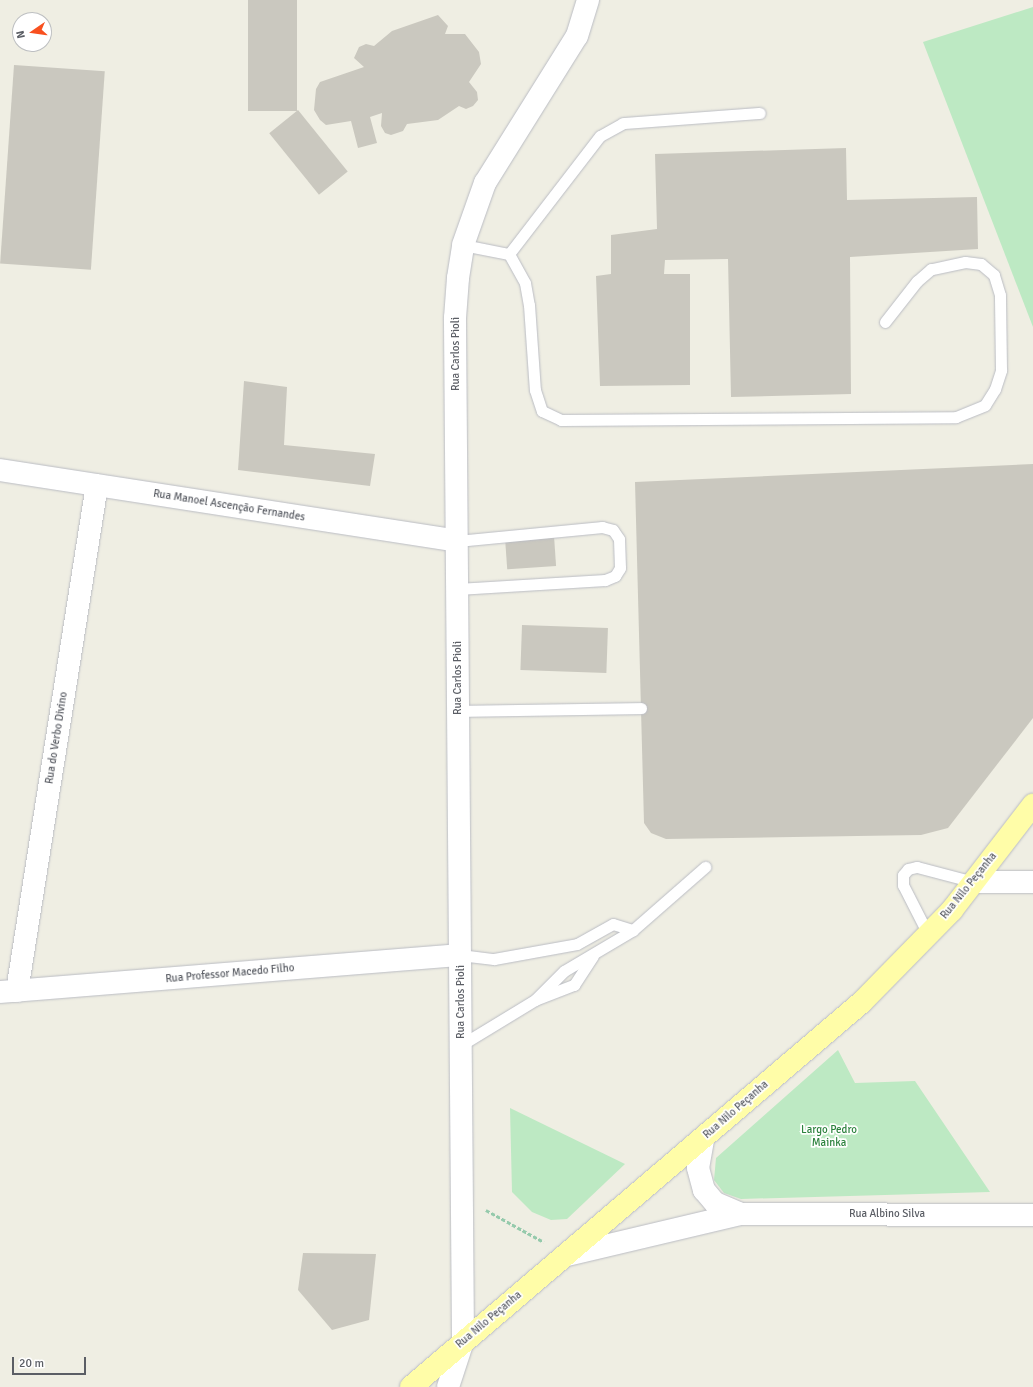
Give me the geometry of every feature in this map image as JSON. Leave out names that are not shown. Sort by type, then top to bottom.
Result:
[{"type":"main road","name":"Rua Nilo Peçanha","points":[[411,1387],[463,1341],[568,1255],[703,1140],[862,1002],[928,936],[974,882],[1033,805]]},
{"type":"street","name":"Rua Carlos Pioli","points":[[448,1387],[463,1341],[455,318],[463,245],[485,183],[577,36],[588,0]]},
{"type":"street","name":"Rua Manoel Ascenção Fernandes","points":[[0,470],[457,541]]},
{"type":"street","name":"Rua do Verbo Divino","points":[[8,991],[97,485]]},
{"type":"street","points":[[974,882],[1033,882]]},
{"type":"street","name":"Rua Professor Macedo Filho","points":[[8,991],[460,955]]},
{"type":"street","name":"Rua Albino Silva","points":[[703,1140],[698,1168],[704,1190],[716,1203],[741,1214]]},
{"type":"street","name":"Rua Albino Silva","points":[[568,1255],[741,1214],[1033,1215]]},
{"type":"lane","points":[[509,254],[600,136],[622,123],[760,113]]},
{"type":"lane","points":[[463,245],[509,254]]},
{"type":"lane","points":[[509,254],[525,283],[529,305],[535,390],[542,411],[561,420],[956,417],[985,405],[995,389],[1001,370],[1000,295],[994,275],[981,264],[965,262],[931,269],[917,281],[885,322]]},
{"type":"lane","points":[[457,541],[602,527],[613,530],[619,539],[620,568],[614,576],[605,580],[458,589]]},
{"type":"lane","points":[[458,710],[641,708]]},
{"type":"lane","points":[[535,1000],[564,971],[593,956],[634,930],[705,867]]},
{"type":"lane","points":[[928,936],[903,885],[903,875],[908,869],[917,867],[974,882]]},
{"type":"lane","points":[[460,955],[494,959],[577,944],[613,924],[634,930]]},
{"type":"lane","points":[[461,1045],[535,1000],[574,985],[593,956]]},
{"type":"path","points":[[462,1197],[568,1255]]},
{"type":"green space","points":[[1033,7],[1033,327],[923,42]]},
{"type":"green space","name":"Largo Pedro Mainka","points":[[838,1050],[855,1083],[915,1081],[990,1192],[741,1199],[724,1193],[714,1180],[716,1158]]},
{"type":"green space","points":[[510,1108],[625,1164],[567,1219],[551,1220],[532,1212],[512,1192]]},
{"type":"building","points":[[248,0],[297,0],[297,111],[248,111]]},
{"type":"building","points":[[438,15],[448,26],[445,34],[465,34],[479,52],[481,64],[469,82],[477,92],[478,100],[473,106],[466,109],[459,106],[438,120],[407,124],[403,131],[391,135],[385,133],[381,126],[382,113],[370,117],[377,143],[358,148],[351,121],[326,125],[320,120],[314,110],[316,89],[320,82],[364,67],[354,58],[359,47],[366,44],[374,46],[392,31]]},
{"type":"building","points":[[14,65],[105,71],[91,270],[0,264]]},
{"type":"building","points":[[298,110],[348,171],[319,195],[269,133]]},
{"type":"building","points":[[846,148],[847,200],[977,197],[978,249],[850,257],[851,394],[731,397],[728,259],[665,260],[664,274],[690,274],[690,385],[600,386],[596,276],[611,274],[611,235],[657,229],[655,154]]},
{"type":"building","points":[[244,381],[287,387],[284,445],[375,454],[370,486],[238,470]]},
{"type":"building","points":[[1033,464],[1033,718],[948,828],[921,835],[666,839],[651,833],[644,823],[635,482]]},
{"type":"building","points":[[554,536],[556,566],[507,569],[505,539]]},
{"type":"building","points":[[522,625],[608,628],[606,673],[520,670]]},
{"type":"building","points":[[303,1253],[376,1254],[369,1320],[332,1330],[298,1290]]}]
